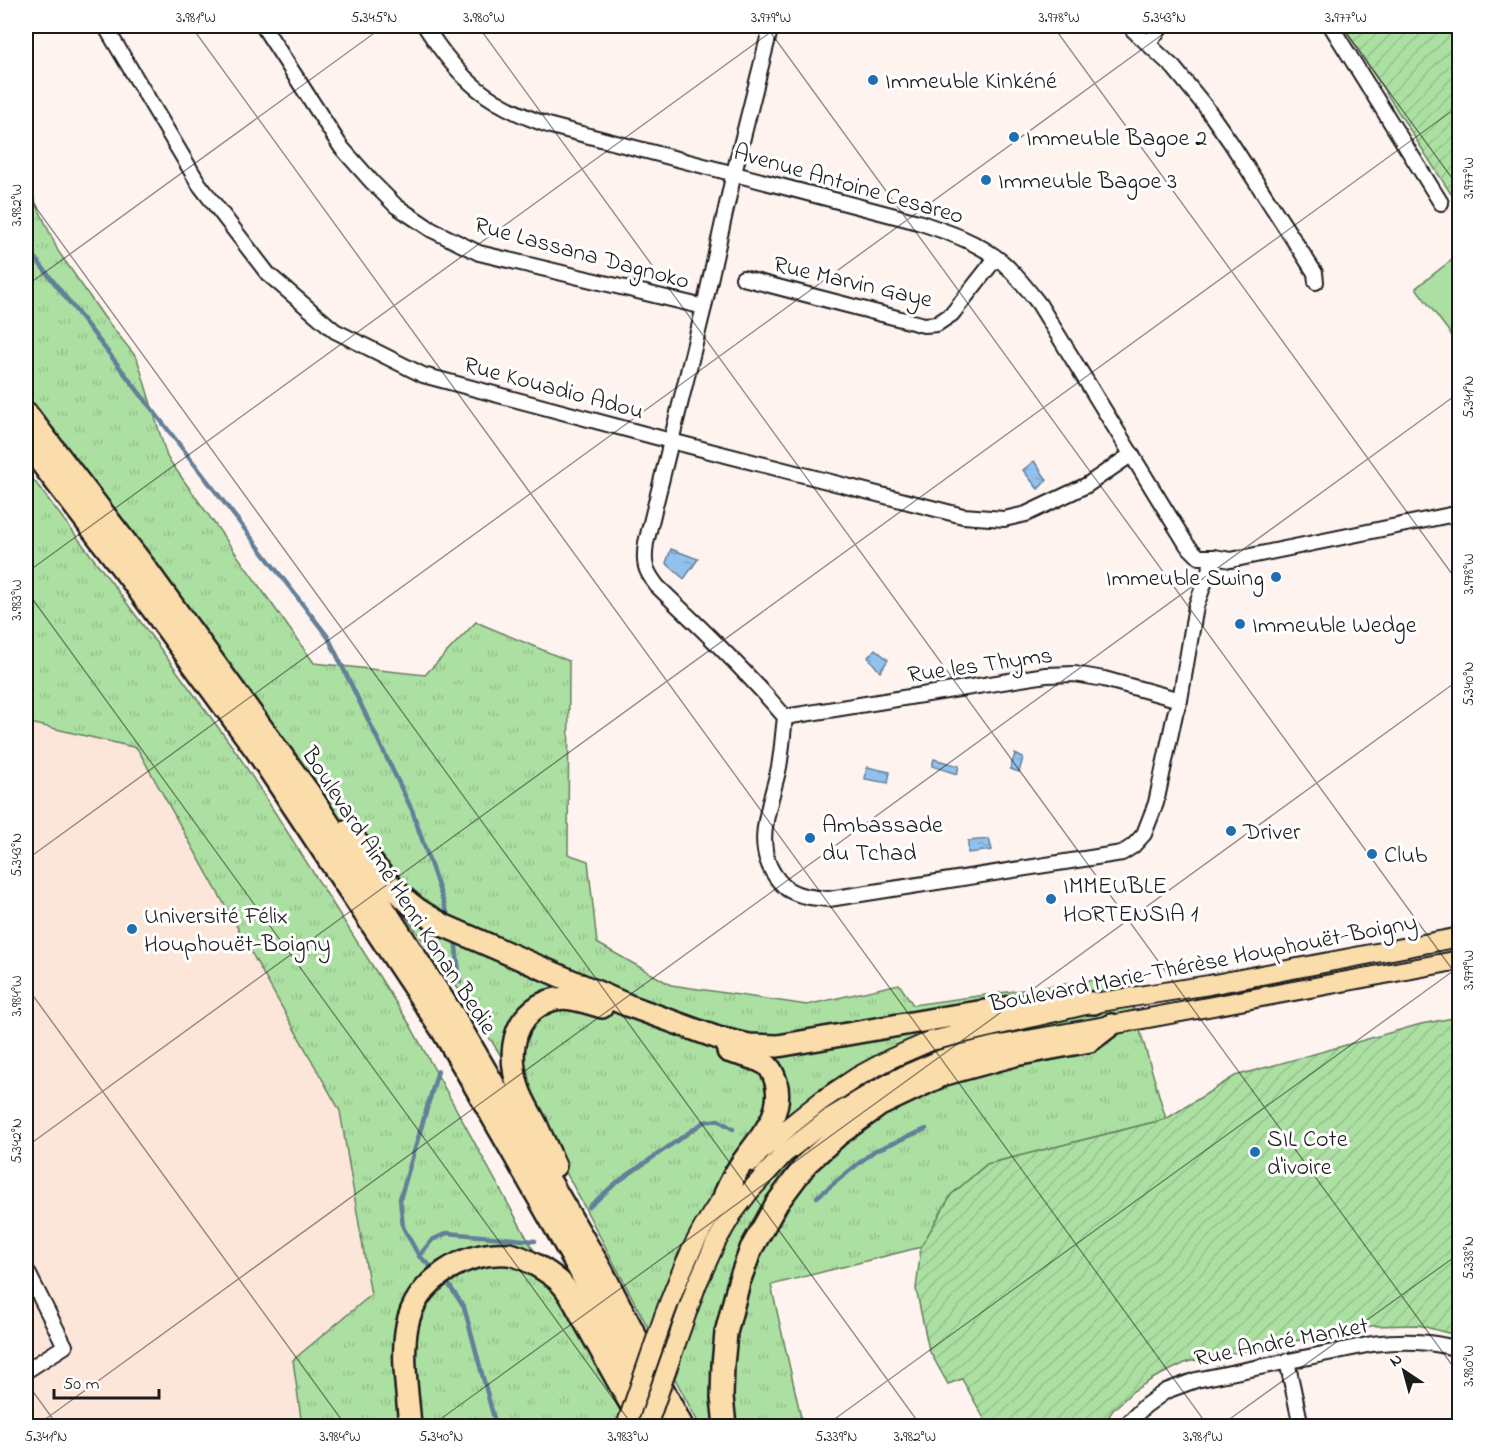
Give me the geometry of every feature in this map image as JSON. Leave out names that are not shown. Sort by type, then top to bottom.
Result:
[{"type":"highway","name":"Boulevard Aimé Henri Konan Bedie","points":[[26,413],[144,566],[309,793],[434,986],[464,1067],[579,1269],[659,1426]]},
{"type":"highway","name":"Boulevard Aimé Henri Konan Bedie","points":[[26,443],[129,577],[256,750],[449,1024],[602,1271],[682,1426]]},
{"type":"highway","points":[[309,793],[326,803],[339,817],[377,868],[405,899],[446,926],[627,1005],[718,1038],[749,1045],[778,1046],[1040,1002],[1094,1003]]},
{"type":"highway","points":[[602,1271],[518,1088],[513,1064],[517,1030],[524,1018],[539,1006],[557,998],[576,998],[764,1063],[774,1073],[778,1102],[773,1118],[739,1168],[725,1194]]},
{"type":"highway","points":[[725,1426],[722,1397],[726,1333],[739,1281],[751,1249],[777,1203],[807,1163],[838,1135],[880,1105],[945,1074],[1015,1055],[1090,1041],[1111,1025]]},
{"type":"highway","points":[[410,1426],[405,1349],[407,1325],[413,1308],[421,1294],[441,1275],[466,1259],[484,1254],[512,1254],[537,1265],[560,1282],[578,1307],[645,1426]]},
{"type":"main road","name":"Boulevard Marie-Thérèse Houphouët-Boigny","points":[[626,1426],[664,1316],[685,1264],[699,1234],[725,1194],[759,1153],[821,1101],[857,1077],[931,1041],[1094,1003],[1209,985],[1460,937]]},
{"type":"main road","name":"Boulevard Marie-Thérèse Houphouët-Boigny","points":[[645,1426],[697,1284],[716,1242],[733,1213],[784,1154],[830,1118],[873,1092],[942,1059],[995,1046],[1460,960]]},
{"type":"street","name":"Rue Kouadio Adou","points":[[105,26],[199,184],[268,274],[335,331],[423,375],[963,516],[1004,519],[1026,514],[1087,485],[1132,454]]},
{"type":"street","name":"Rue Lassana Dagnoko","points":[[263,26],[341,147],[396,206],[432,230],[479,253],[704,307]]},
{"type":"street","name":"Avenue Antoine Cesareo","points":[[425,26],[463,77],[503,107],[524,117],[944,230],[974,243],[1002,262],[1039,304],[1187,545],[1199,557],[1231,560],[1460,513]]},
{"type":"street","points":[[771,26],[734,173],[644,558],[648,574],[657,586],[733,659],[785,717],[779,766],[764,838],[765,858],[774,875],[788,890],[807,897],[829,899],[1122,853],[1133,846],[1144,834],[1156,803],[1180,700],[1196,606],[1214,557]]},
{"type":"street","points":[[1131,26],[1174,68],[1205,106],[1315,273],[1316,282]]},
{"type":"street","points":[[1148,44],[1162,26]]},
{"type":"street","points":[[1331,26],[1441,203]]},
{"type":"street","name":"Rue Marvin Gaye","points":[[743,278],[931,325],[937,324],[952,314],[996,258]]},
{"type":"street","name":"Rue les Thyms","points":[[785,717],[1056,674],[1104,678],[1180,700]]},
{"type":"street","points":[[26,1269],[65,1346],[26,1371]]},
{"type":"street","name":"Rue André Manket","points":[[1125,1426],[1145,1406],[1167,1391],[1196,1380],[1395,1341],[1420,1341],[1460,1349]]},
{"type":"street","points":[[1287,1361],[1301,1426]]},
{"type":"shaded area","name":"Université Félix Houphouët-Boigny","points":[[26,722],[137,748],[340,1111],[371,1295],[294,1360],[302,1426],[26,1426]]},
{"type":"green space","points":[[1343,26],[1459,26],[1459,197],[1451,194]]},
{"type":"green space","points":[[26,181],[58,251],[104,317],[137,358],[167,457],[314,663],[425,675],[476,622],[569,661],[568,854],[588,861],[597,943],[671,985],[807,1005],[899,984],[913,1005],[1124,976],[1166,1119],[987,1164],[951,1195],[921,1247],[771,1285],[803,1426],[700,1426],[522,1089],[459,990],[26,404]]},
{"type":"green space","points":[[1454,258],[1459,266],[1459,345],[1416,288]]},
{"type":"green space","points":[[26,470],[237,753],[410,1025],[630,1426],[302,1426],[293,1360],[371,1295],[340,1111],[137,748],[26,722]]},
{"type":"green space","points":[[1459,1017],[1459,1336],[1418,1325],[1371,1326],[1187,1362],[1133,1391],[1113,1410],[1102,1426],[991,1426],[987,1424],[962,1379],[948,1384],[929,1350],[916,1289],[921,1247],[951,1195],[987,1164],[1166,1119],[1235,1076],[1421,1024]]},
{"type":"water","points":[[1034,461],[1047,480],[1038,489],[1023,470]]},
{"type":"water","points":[[671,549],[698,559],[684,579],[666,563]]},
{"type":"water","points":[[875,649],[888,660],[880,672],[868,657]]},
{"type":"water","points":[[1015,754],[1023,758],[1019,772],[1010,769]]},
{"type":"water","points":[[934,759],[959,766],[957,774],[932,766]]},
{"type":"water","points":[[867,767],[890,772],[888,783],[865,779]]},
{"type":"water","points":[[989,839],[992,850],[968,853],[968,841]]},
{"type":"waterway","points":[[26,246],[328,637],[412,810],[450,921]]},
{"type":"waterway","points":[[455,938],[460,982]]},
{"type":"waterway","points":[[435,1270],[419,1256],[403,1227],[400,1199],[438,1071]]},
{"type":"waterway","points":[[589,1207],[616,1183],[704,1122],[718,1120],[733,1129]]},
{"type":"waterway","points":[[817,1197],[874,1151],[926,1129]]},
{"type":"waterway","points":[[419,1256],[432,1240],[447,1233],[535,1241]]},
{"type":"waterway","points":[[447,1282],[464,1307],[496,1426]]},
{"type":"place","name":"Immeuble Kinkéné","points":[[873,80]]},
{"type":"place","name":"Immeuble Bagoe 2","points":[[1014,137]]},
{"type":"place","name":"Immeuble Bagoe 3","points":[[986,180]]},
{"type":"place","name":"Immeuble Swing","points":[[1276,577]]},
{"type":"place","name":"Immeuble Wedge","points":[[1240,624]]},
{"type":"place","name":"Driver","points":[[1231,831]]},
{"type":"place","name":"Ambassade du Tchad","points":[[810,838]]},
{"type":"place","name":"Club","points":[[1372,854]]},
{"type":"place","name":"IMMEUBLE HORTENSIA 1","points":[[1051,899]]},
{"type":"place","name":"Université Félix Houphouët-Boigny","points":[[132,929]]},
{"type":"place","name":"SIL Cote d'ivoire","points":[[1255,1152]]}]
